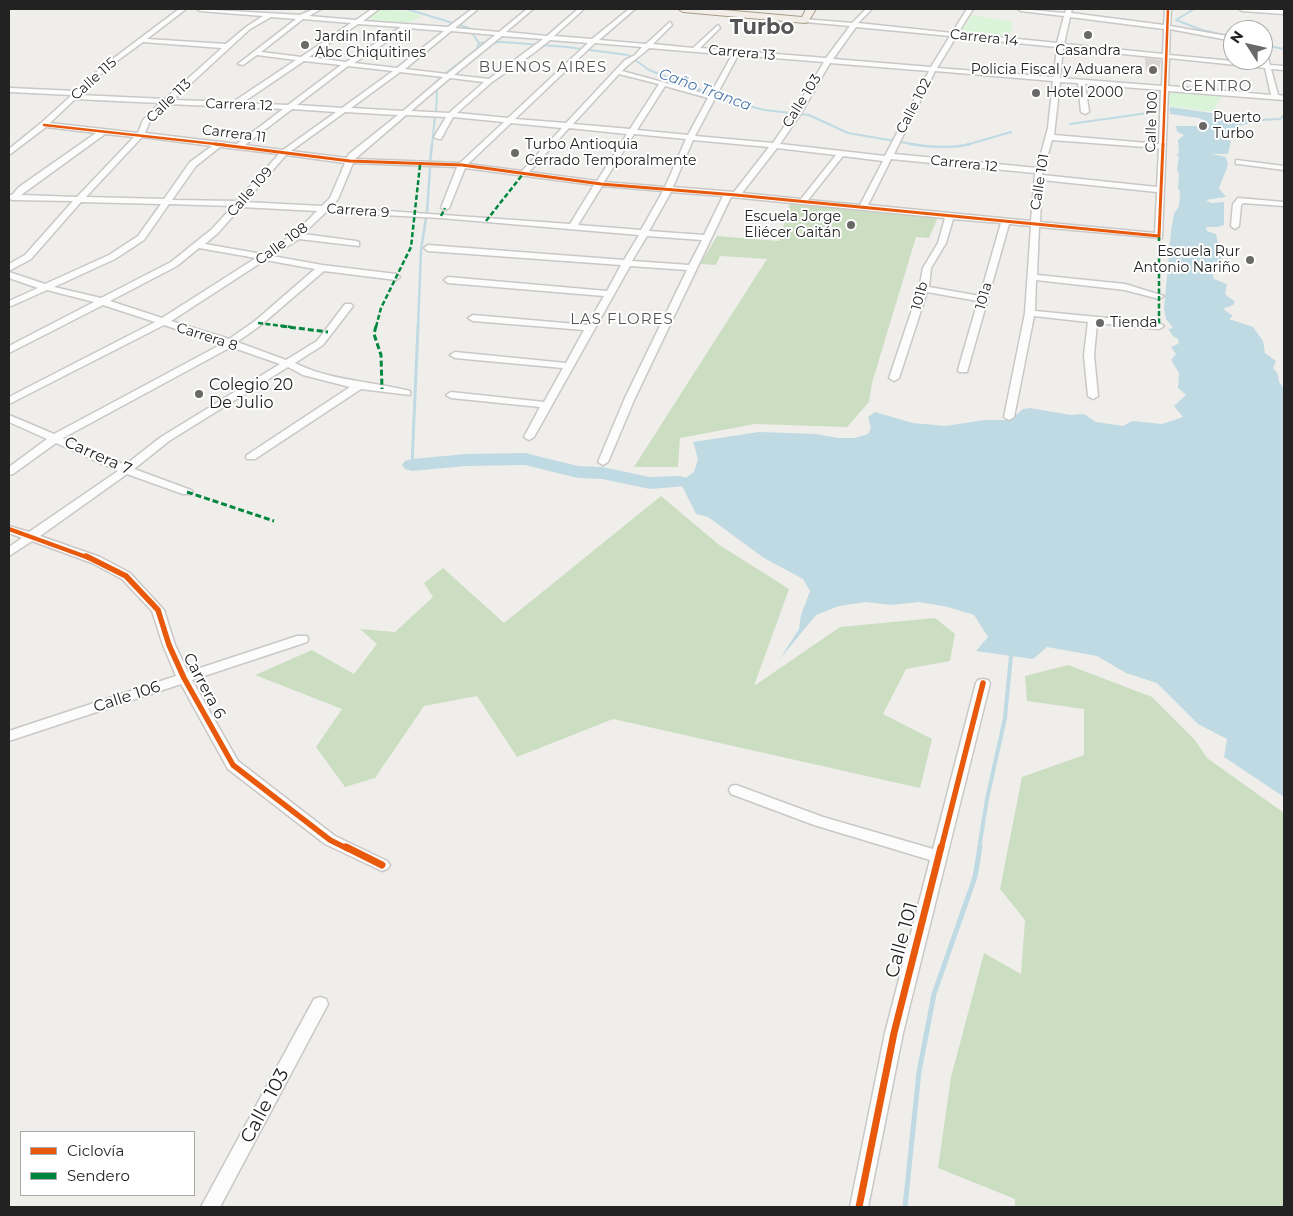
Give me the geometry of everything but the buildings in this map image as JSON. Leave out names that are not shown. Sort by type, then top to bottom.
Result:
[{"type":"main road","name":"Carrera 14","points":[[683,9],[702,9],[805,19]]},
{"type":"main road","points":[[805,19],[811,9]]},
{"type":"street","name":"Calle 115","points":[[9,153],[44,124],[104,68],[183,9]]},
{"type":"street","name":"Carrera 13","points":[[200,9],[407,26],[453,26],[468,31],[1284,98]]},
{"type":"street","name":"Calle 113","points":[[9,268],[28,257],[80,198],[141,134],[148,118],[248,28],[280,9]]},
{"type":"street","points":[[241,64],[302,17],[318,9]]},
{"type":"street","points":[[234,105],[376,9]]},
{"type":"street","name":"Calle 109","points":[[9,350],[174,264],[215,231],[285,152],[399,70],[475,9]]},
{"type":"street","name":"Calle 108","points":[[9,401],[162,322],[297,236],[334,199],[352,156],[498,33],[530,9]]},
{"type":"street","points":[[438,137],[451,115],[490,81],[540,45],[580,9]]},
{"type":"street","points":[[445,208],[462,165],[594,41],[632,9]]},
{"type":"street","name":"Calle 103","points":[[603,462],[630,398],[692,268],[732,194],[797,113],[827,60],[852,25],[868,9]]},
{"type":"street","name":"Calle 102","points":[[863,207],[933,69],[970,9]]},
{"type":"street","points":[[1021,9],[1068,12],[1223,37]]},
{"type":"street","name":"Calle 100","points":[[1159,236],[1168,9]]},
{"type":"street","points":[[1242,9],[1284,12]]},
{"type":"street","name":"Calle 101","points":[[1009,416],[1030,313],[1034,224],[1039,174],[1052,128],[1060,46],[1068,12]]},
{"type":"street","name":"Carrera 14","points":[[805,19],[1223,62]]},
{"type":"street","points":[[523,174],[627,61],[637,56],[646,45],[670,24]]},
{"type":"street","points":[[239,146],[347,64],[407,26]]},
{"type":"street","points":[[695,49],[718,27]]},
{"type":"street","points":[[141,40],[228,46]]},
{"type":"street","points":[[255,53],[490,81]]},
{"type":"street","points":[[530,437],[668,190],[690,138],[736,53]]},
{"type":"street","points":[[1269,70],[1275,97]]},
{"type":"street","points":[[618,72],[713,94]]},
{"type":"street","points":[[1081,81],[1085,112]]},
{"type":"street","points":[[572,227],[601,184],[663,83]]},
{"type":"street","name":"Carrera 12","points":[[9,90],[166,102],[451,115]]},
{"type":"street","points":[[451,115],[632,133]]},
{"type":"street","name":"Carrera 11","points":[[44,124],[141,134],[350,161],[462,165],[601,184],[732,194],[1159,236]]},
{"type":"street","points":[[11,198],[105,130]]},
{"type":"street","name":"Carrera 12","points":[[632,133],[888,157],[1160,190]]},
{"type":"street","points":[[1048,137],[1162,146]]},
{"type":"street","points":[[9,304],[112,257],[141,238],[193,164],[219,144]]},
{"type":"street","points":[[803,201],[841,153]]},
{"type":"street","points":[[1239,162],[1284,168]]},
{"type":"street","name":"Carrera 9","points":[[11,198],[80,198],[239,204],[441,216],[707,238]]},
{"type":"street","points":[[1235,226],[1237,204],[1241,200],[1284,204]]},
{"type":"street","name":"101b","points":[[894,378],[924,290],[927,268],[942,243],[950,216]]},
{"type":"street","name":"101a","points":[[963,370],[1005,222]]},
{"type":"street","points":[[297,236],[356,244]]},
{"type":"street","points":[[198,245],[322,268],[396,277]]},
{"type":"street","points":[[428,248],[692,268]]},
{"type":"street","points":[[9,472],[55,438],[230,343],[258,323],[322,268]]},
{"type":"street","name":"Carrera 8","points":[[9,275],[45,287],[104,302],[230,343],[287,363],[307,373],[358,386],[406,393]]},
{"type":"street","points":[[1032,277],[1125,287],[1159,296]]},
{"type":"street","points":[[448,280],[610,294]]},
{"type":"street","points":[[924,290],[984,299]]},
{"type":"street","points":[[9,552],[126,470],[165,439],[320,343],[348,306]]},
{"type":"street","points":[[1030,313],[1159,326]]},
{"type":"street","points":[[473,318],[590,328]]},
{"type":"street","points":[[1092,396],[1089,355],[1093,320]]},
{"type":"street","points":[[455,355],[569,366]]},
{"type":"street","points":[[251,457],[358,386]]},
{"type":"street","points":[[451,395],[548,405]]},
{"type":"street","name":"Carrera 7","points":[[9,418],[126,470],[187,492]]},
{"type":"street","name":"Carrera 6","points":[[9,529],[33,536],[105,564],[126,576],[158,610],[168,645],[184,678],[233,765],[330,840],[382,864]]},
{"type":"street","name":"Calle 106","points":[[9,736],[302,639]]},
{"type":"street","name":"Calle 101","points":[[859,1207],[894,1033],[983,683]]},
{"type":"street","points":[[736,790],[819,821],[939,857]]},
{"type":"street","name":"Calle 103","points":[[210,1207],[320,1004]]},
{"type":"green space","points":[[378,9],[413,12],[421,16],[409,23],[364,19]]},
{"type":"green space","points":[[971,15],[1013,22],[1009,38],[960,34]]},
{"type":"green space","points":[[1169,90],[1222,96],[1216,105],[1215,112],[1169,106]]},
{"type":"green space","points":[[790,204],[938,217],[929,238],[916,237],[872,383],[869,402],[847,427],[755,424],[680,438],[678,467],[634,467],[767,259],[720,256],[716,265],[700,264],[717,236],[779,241]]},
{"type":"green space","points":[[661,496],[718,544],[789,589],[754,686],[840,627],[935,618],[955,634],[950,661],[906,669],[883,714],[932,739],[920,788],[613,719],[517,757],[477,696],[424,706],[375,778],[345,787],[316,747],[342,709],[255,675],[312,650],[354,674],[377,644],[360,629],[395,632],[433,597],[424,583],[443,568],[504,623]]},
{"type":"green space","points":[[1068,665],[1152,697],[1195,740],[1207,758],[1284,813],[1284,1207],[1015,1207],[1015,1199],[938,1168],[951,1077],[984,953],[1021,974],[1025,920],[1000,889],[1022,777],[1084,755],[1084,709],[1027,701],[1025,676]]},
{"type":"water","points":[[1170,107],[1260,120],[1236,127],[1223,137],[1231,141],[1228,154],[1212,154],[1226,157],[1228,165],[1219,188],[1226,197],[1206,200],[1211,203],[1224,202],[1224,225],[1206,227],[1207,231],[1216,234],[1222,262],[1211,269],[1214,279],[1227,284],[1225,294],[1235,302],[1233,305],[1223,309],[1233,316],[1229,319],[1253,327],[1263,341],[1265,353],[1276,361],[1273,368],[1284,388],[1284,797],[1224,757],[1227,739],[1198,724],[1157,683],[1126,673],[1097,656],[1047,647],[1033,659],[976,651],[988,637],[974,615],[948,607],[919,602],[891,605],[866,602],[839,606],[816,615],[779,660],[799,629],[801,615],[810,591],[803,579],[764,558],[708,517],[696,514],[680,482],[694,472],[698,459],[693,442],[759,432],[816,434],[838,438],[855,438],[868,434],[871,428],[868,417],[875,412],[913,423],[946,426],[984,420],[1010,420],[1023,409],[1030,408],[1071,415],[1084,414],[1096,422],[1123,426],[1132,421],[1162,424],[1183,417],[1174,406],[1186,395],[1178,388],[1179,373],[1171,360],[1176,354],[1171,347],[1178,344],[1179,340],[1168,329],[1173,328],[1166,319],[1164,309],[1171,231],[1174,214],[1179,206],[1180,191],[1178,189],[1179,175],[1177,169],[1179,157],[1176,155],[1179,153],[1178,140],[1184,135],[1177,132],[1176,126],[1203,126],[1208,123],[1199,118],[1170,114]]},
{"type":"waterway","name":"Caño Tranca","points":[[407,9],[469,28],[479,43]]},
{"type":"waterway","points":[[1194,9],[1176,20],[1202,30],[1223,35]]},
{"type":"waterway","name":"Caño Tranca","points":[[479,43],[503,42],[567,47],[628,55],[649,70],[727,100],[764,110],[809,115],[848,133],[918,145]]},
{"type":"waterway","points":[[446,73],[477,49],[479,43]]},
{"type":"waterway","points":[[1273,47],[1284,49]]},
{"type":"waterway","points":[[436,112],[437,92],[434,84],[442,77]]},
{"type":"waterway","name":"Caño Tranca","points":[[1070,124],[1169,110]]},
{"type":"waterway","points":[[1260,120],[1280,119],[1284,115]]},
{"type":"waterway","points":[[432,145],[435,116]]},
{"type":"waterway","name":"Caño Tranca","points":[[968,144],[1011,132]]},
{"type":"waterway","points":[[430,163],[432,144]]},
{"type":"waterway","name":"Caño Tranca","points":[[910,144],[940,147],[968,144]]},
{"type":"waterway","points":[[427,212],[430,168]]},
{"type":"waterway","points":[[418,327],[421,250],[426,218]]},
{"type":"waterway","points":[[412,465],[418,326]]},
{"type":"waterway","points":[[412,465],[466,460],[525,459],[578,472],[602,473],[650,483],[680,482]]},
{"type":"waterway","points":[[979,849],[987,799],[1005,718],[1011,656]]},
{"type":"waterway","points":[[905,1207],[919,1072],[934,994],[975,877],[980,847]]},
{"type":"marked path","points":[[382,389],[381,355],[374,334],[381,308],[411,247],[420,165]]},
{"type":"marked path","points":[[486,221],[523,174]]},
{"type":"marked path","points":[[441,216],[445,208]]},
{"type":"marked path","points":[[1159,236],[1159,326]]},
{"type":"marked path","points":[[258,323],[328,332]]},
{"type":"marked path","points":[[187,492],[274,521]]},
{"type":"cycle path","points":[[44,125],[187,140],[350,161],[462,165],[601,184],[736,195],[1159,236],[1168,9]]},
{"type":"cycle path","points":[[9,529],[96,560],[126,576],[158,610],[169,645],[184,678],[233,765],[330,840],[382,865]]},
{"type":"cycle path","points":[[859,1207],[894,1033],[983,683]]},
{"type":"place","name":"Casandra","points":[[1088,35]]},
{"type":"place","name":"Jardin Infantil Abc Chiquitines","points":[[305,45]]},
{"type":"place","name":"Policia Fiscal y Aduanera","points":[[1153,70]]},
{"type":"place","name":"Hotel 2000","points":[[1036,93]]},
{"type":"place","name":"Puerto Turbo","points":[[1203,126]]},
{"type":"place","name":"Turbo Antioquia Cerrado Temporalmente","points":[[515,153]]},
{"type":"place","name":"Escuela Jorge Eliécer Gaitán","points":[[851,225]]},
{"type":"place","name":"Escuela Rur Antonio Nariño","points":[[1250,260]]},
{"type":"place","name":"Tienda","points":[[1100,323]]},
{"type":"place","name":"Colegio 20 De Julio","points":[[199,394]]},
{"type":"district","name":"Turbo","points":[[762,28]]},
{"type":"district","name":"BUENOS AIRES","points":[[543,68]]},
{"type":"district","name":"CENTRO","points":[[1217,87]]},
{"type":"district","name":"LAS FLORES","points":[[622,320]]}]
